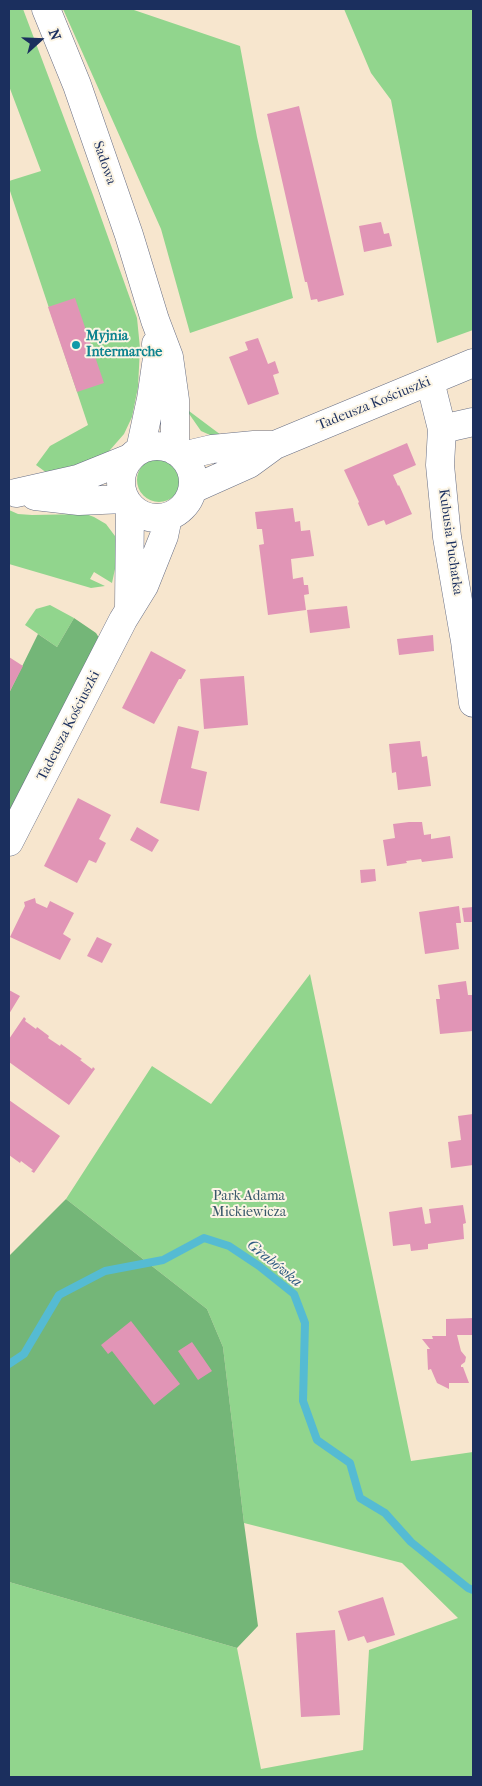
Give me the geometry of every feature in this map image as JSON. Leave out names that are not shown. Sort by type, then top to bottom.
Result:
[{"type":"street","name":"Sadowa","points":[[46,9],[83,104],[169,357],[175,400],[179,453]]},
{"type":"street","name":"Sadowa","points":[[135,454],[151,399],[157,358],[155,320]]},
{"type":"street","name":"Tadeusza Kościuszki","points":[[193,489],[249,464],[275,445],[473,363]]},
{"type":"street","name":"Kubusia Puchatka","points":[[430,381],[442,429],[440,465],[447,537],[465,641],[473,703]]},
{"type":"street","points":[[442,429],[473,422]]},
{"type":"street","name":"Tadeusza Kościuszki","points":[[179,453],[254,445],[275,445]]},
{"type":"street","points":[[127,503],[79,501],[16,493],[78,479],[151,446],[164,447],[179,453],[192,472],[193,489],[184,507],[168,517],[157,519],[147,518],[127,503],[121,489],[120,478],[124,467],[135,454]]},
{"type":"street","name":"Tadeusza Kościuszki","points":[[127,503],[129,609]]},
{"type":"street","name":"Tadeusza Kościuszki","points":[[9,842],[129,609],[144,586],[164,536],[168,517]]},
{"type":"green space","points":[[9,9],[23,9],[137,318],[140,348],[138,387],[132,417],[124,434],[103,458],[51,476],[36,465],[50,446],[88,425],[9,188],[9,181],[41,171],[9,86]]},
{"type":"green space","points":[[63,9],[131,9],[240,46],[257,137],[293,298],[190,333],[161,229]]},
{"type":"green space","points":[[344,9],[473,9],[473,330],[437,343],[391,100],[371,73]]},
{"type":"green space","points":[[185,408],[225,438],[201,431]]},
{"type":"green space","points":[[163,458],[175,464],[180,471],[180,489],[175,496],[168,501],[155,502],[147,499],[140,492],[137,476],[140,468],[147,461]]},
{"type":"green space","points":[[9,510],[18,514],[32,515],[86,514],[106,524],[115,536],[119,550],[112,583],[94,572],[90,579],[105,586],[91,588],[9,564]]},
{"type":"green space","points":[[50,605],[74,618],[57,647],[25,625],[36,609]]},
{"type":"green space","points":[[74,618],[96,633],[103,644],[9,816],[9,693],[38,634],[57,647]]},
{"type":"green space","name":"Park Adama Mickiewicza","points":[[310,974],[411,1461],[473,1452],[473,1777],[9,1777],[9,1582],[237,1648],[261,1769],[363,1750],[369,1650],[458,1618],[402,1563],[244,1523],[223,1347],[207,1309],[66,1199],[152,1066],[211,1104]]},
{"type":"green space","points":[[66,1199],[207,1309],[223,1347],[258,1626],[237,1648],[9,1582],[9,1256]]},
{"type":"building","points":[[299,106],[344,295],[318,302],[317,299],[311,300],[307,282],[305,282],[267,114]]},
{"type":"building","points":[[381,222],[384,234],[389,233],[392,246],[364,252],[359,226]]},
{"type":"building","name":"Myjnia Intermarche","points":[[75,298],[104,383],[77,392],[48,307]]},
{"type":"building","points":[[258,338],[268,364],[275,361],[279,373],[273,375],[279,394],[248,405],[229,357],[248,350],[245,342]]},
{"type":"building","points":[[407,443],[416,465],[393,475],[412,514],[386,525],[384,520],[368,526],[344,470]]},
{"type":"building","points":[[293,508],[295,522],[300,521],[301,531],[310,530],[314,556],[291,559],[293,579],[303,577],[304,585],[308,585],[309,594],[304,595],[306,610],[268,615],[259,545],[264,544],[262,529],[257,529],[255,512]]},
{"type":"building","points":[[347,606],[350,628],[310,633],[307,610]]},
{"type":"building","points":[[433,635],[434,651],[399,655],[397,639]]},
{"type":"building","points":[[151,651],[186,670],[154,724],[122,708]]},
{"type":"building","points":[[9,657],[23,666],[9,693]]},
{"type":"building","points":[[244,676],[248,725],[204,729],[200,679]]},
{"type":"building","points":[[178,726],[199,731],[191,768],[207,772],[199,811],[160,803]]},
{"type":"building","points":[[420,741],[422,757],[427,756],[431,786],[398,790],[396,772],[392,773],[389,744]]},
{"type":"building","points":[[78,798],[111,815],[99,839],[106,843],[96,863],[89,860],[77,883],[44,866]]},
{"type":"building","points":[[422,822],[424,835],[431,834],[431,839],[450,836],[453,858],[422,862],[421,859],[387,866],[383,840],[395,838],[393,824]]},
{"type":"building","points":[[137,827],[159,840],[152,852],[130,840]]},
{"type":"building","points":[[375,869],[376,881],[361,883],[360,870]]},
{"type":"building","points":[[35,898],[36,903],[47,908],[50,901],[74,913],[63,934],[71,939],[60,960],[10,937],[25,906],[24,902]]},
{"type":"building","points":[[459,906],[461,923],[456,923],[459,949],[425,954],[419,912]]},
{"type":"building","points":[[473,907],[473,922],[464,922],[462,908]]},
{"type":"building","points":[[97,937],[112,944],[102,963],[87,956]]},
{"type":"building","points":[[466,981],[468,995],[472,995],[473,1031],[440,1034],[436,999],[440,999],[438,985]]},
{"type":"building","points":[[9,990],[20,996],[9,1014]]},
{"type":"building","points":[[24,1017],[25,1021],[36,1029],[37,1027],[49,1036],[48,1038],[60,1046],[61,1044],[82,1059],[80,1060],[92,1069],[93,1067],[95,1069],[69,1105],[9,1062],[9,1039]]},
{"type":"building","points":[[9,1100],[60,1136],[34,1173],[31,1171],[33,1170],[21,1161],[20,1163],[9,1155]]},
{"type":"building","points":[[473,1114],[473,1165],[451,1168],[448,1142],[461,1140],[458,1116]]},
{"type":"building","points":[[463,1205],[466,1223],[463,1224],[464,1239],[428,1244],[428,1249],[411,1251],[410,1244],[393,1246],[389,1212],[422,1207],[425,1224],[431,1223],[429,1209]]},
{"type":"building","points":[[473,1318],[473,1335],[457,1335],[461,1351],[466,1357],[461,1367],[463,1367],[469,1383],[449,1383],[449,1389],[437,1383],[431,1369],[428,1370],[427,1349],[430,1349],[422,1339],[433,1339],[432,1336],[446,1336],[446,1319]]},
{"type":"building","points":[[131,1321],[180,1384],[154,1405],[112,1351],[108,1354],[101,1345]]},
{"type":"building","points":[[192,1342],[212,1371],[198,1380],[178,1351]]},
{"type":"building","points":[[383,1597],[395,1635],[367,1643],[364,1636],[348,1641],[338,1611]]},
{"type":"building","points":[[335,1630],[340,1715],[301,1717],[296,1633]]},
{"type":"waterway","name":"Grabówka","points":[[9,1364],[24,1354],[59,1295],[105,1271],[163,1260],[204,1238],[229,1246],[259,1266],[294,1294],[305,1323],[303,1401],[317,1440],[350,1463],[360,1498],[385,1513],[411,1542],[473,1590]]},
{"type":"place","name":"Myjnia Intermarche","points":[[76,345]]}]
